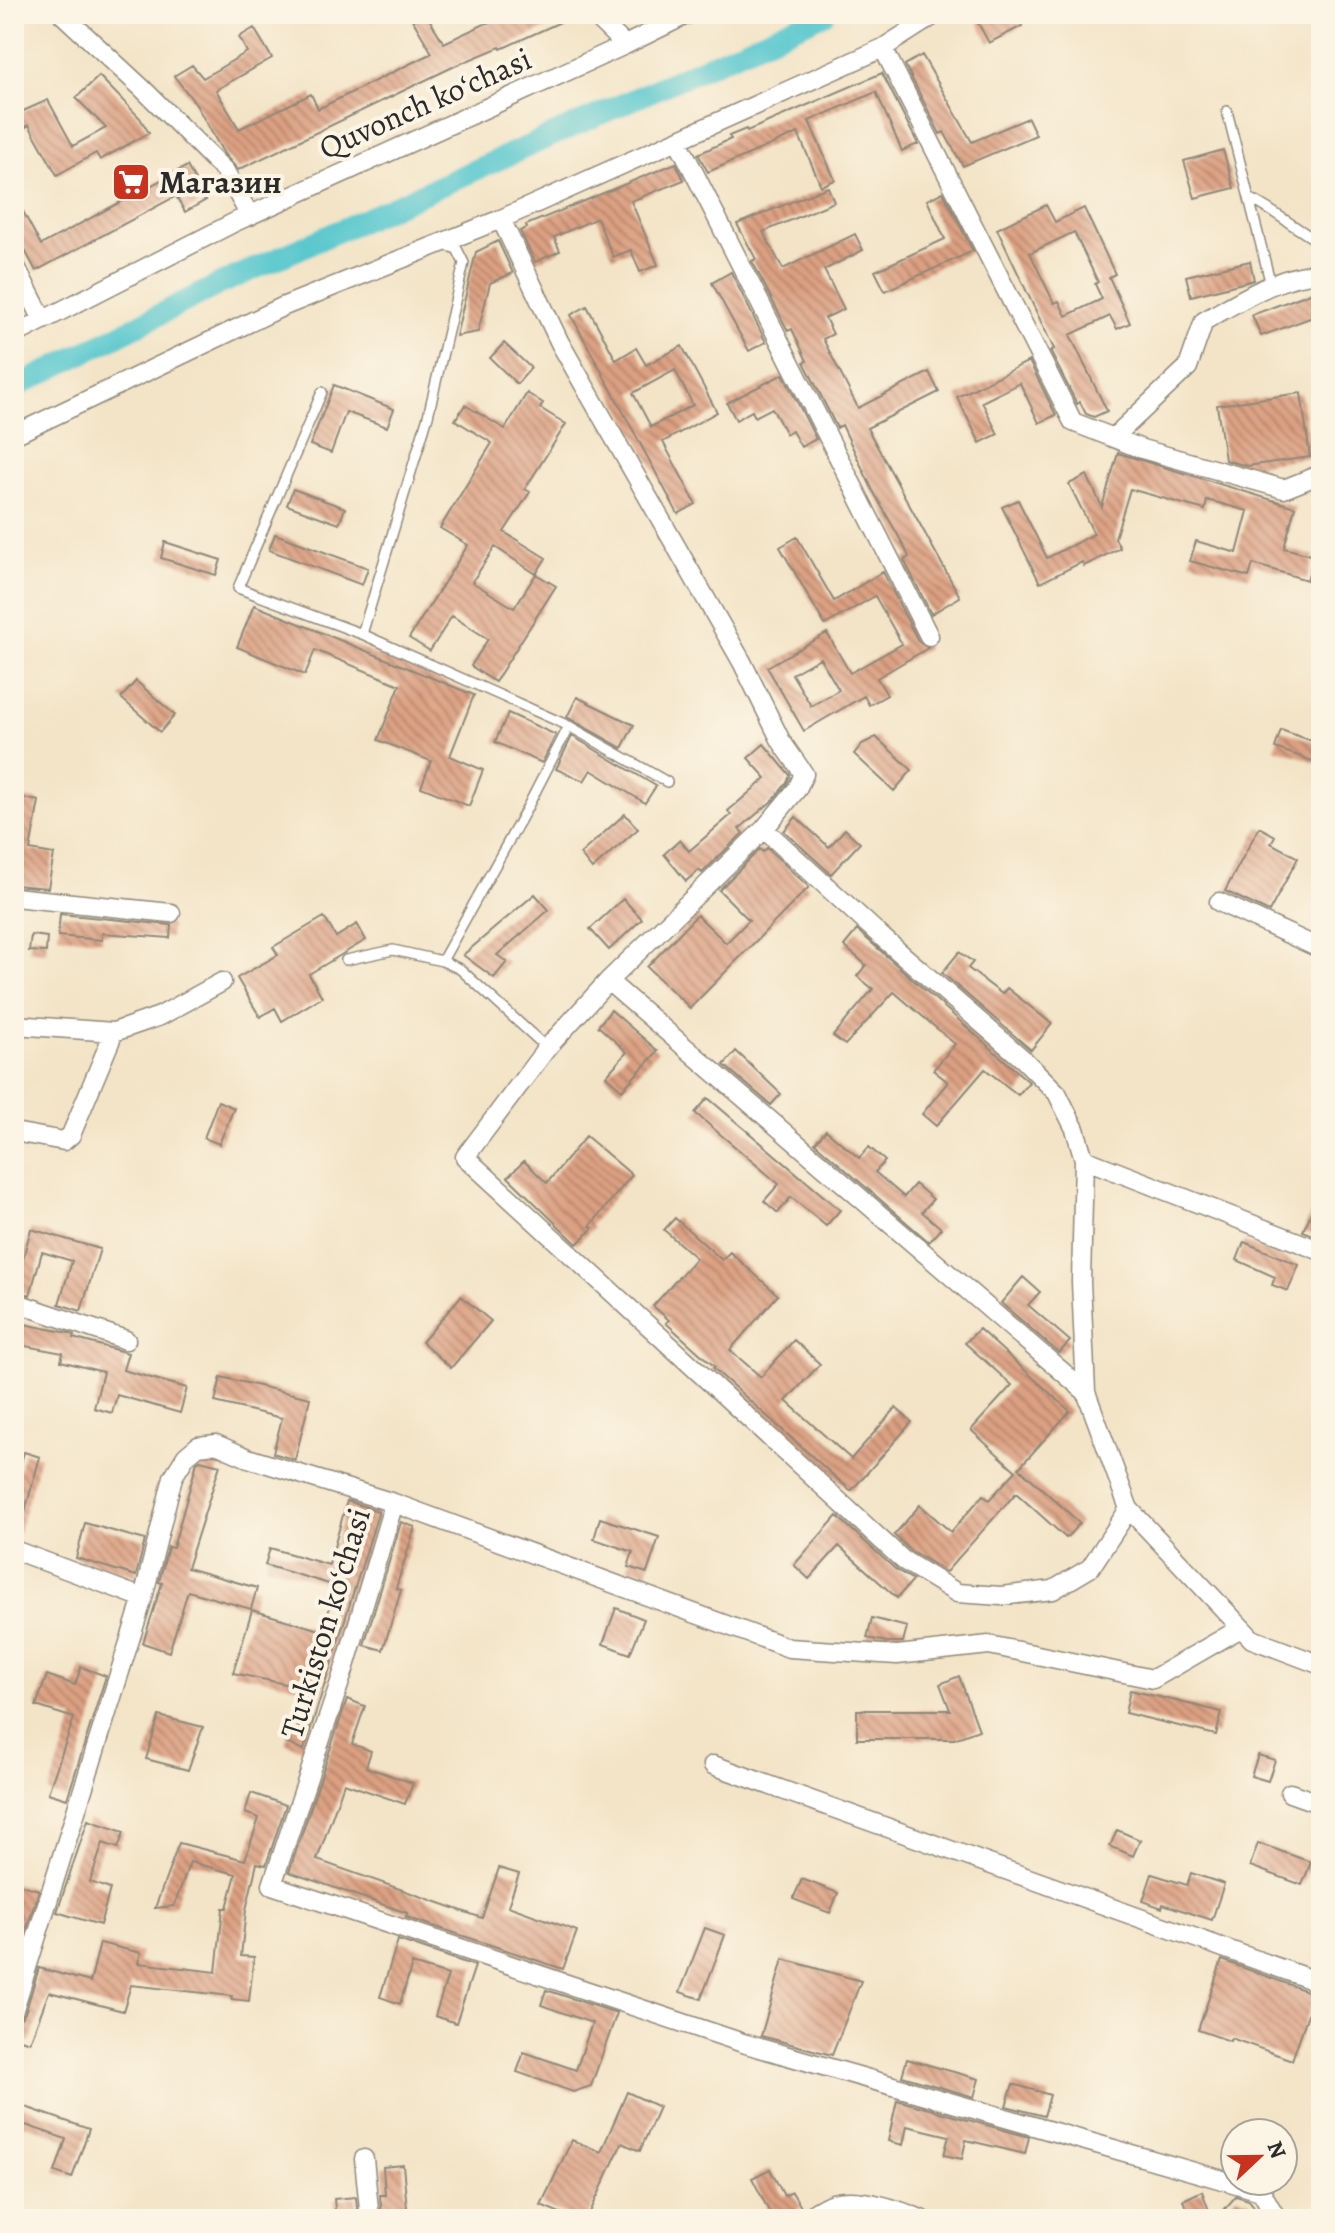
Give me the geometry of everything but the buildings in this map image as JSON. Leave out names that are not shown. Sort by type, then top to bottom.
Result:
[{"type":"street","points":[[62,14],[225,171],[250,216]]},
{"type":"street","points":[[593,14],[625,45]]},
{"type":"street","name":"Quvonch koʻchasi","points":[[14,335],[250,216],[688,14]]},
{"type":"street","points":[[14,435],[282,307],[501,219],[883,48],[936,14]]},
{"type":"street","points":[[883,48],[1073,422],[1142,449],[1284,489],[1321,474]]},
{"type":"street","points":[[678,141],[929,636]]},
{"type":"street","points":[[501,219],[560,343],[742,662],[781,741],[804,774],[797,789],[764,829],[608,981],[547,1048],[465,1157],[903,1560],[957,1593],[1001,1596],[1053,1590],[1090,1568],[1129,1509]]},
{"type":"street","points":[[14,263],[43,320]]},
{"type":"street","points":[[1113,438],[1188,367],[1204,321],[1271,285],[1321,273]]},
{"type":"street","points":[[764,829],[1057,1093],[1075,1129],[1084,1159],[1081,1282],[1086,1392],[1129,1509],[1252,1639],[1321,1665]]},
{"type":"street","points":[[14,897],[171,913]]},
{"type":"street","points":[[1219,902],[1321,949]]},
{"type":"street","points":[[608,981],[1086,1392]]},
{"type":"street","points":[[14,1025],[114,1032],[160,1016],[222,982]]},
{"type":"street","points":[[14,1132],[64,1141],[71,1135],[114,1032]]},
{"type":"street","points":[[1084,1159],[1321,1251]]},
{"type":"street","points":[[14,1302],[126,1340]]},
{"type":"street","name":"Turkiston koʻchasi","points":[[14,2009],[17,1986],[143,1598],[173,1477],[186,1456],[198,1446],[216,1444],[248,1458],[394,1503],[344,1670],[272,1885],[746,2044],[1261,2191],[1277,2219]]},
{"type":"street","points":[[394,1503],[789,1648],[897,1655],[989,1645],[1153,1679],[1241,1628]]},
{"type":"street","points":[[14,1550],[143,1598]]},
{"type":"street","points":[[713,1765],[1321,1983]]},
{"type":"street","points":[[1290,1793],[1321,1804]]},
{"type":"street","points":[[364,2159],[370,2219]]},
{"type":"street","points":[[804,2219],[833,2203],[868,2202],[921,2219]]},
{"type":"lane","points":[[1227,111],[1271,285]]},
{"type":"lane","points":[[1249,198],[1277,212],[1321,243]]},
{"type":"lane","points":[[362,634],[428,416],[464,263],[457,249],[441,244]]},
{"type":"lane","points":[[322,392],[238,588],[362,634],[569,726],[667,782]]},
{"type":"lane","points":[[442,961],[569,726]]},
{"type":"lane","points":[[346,960],[393,950],[442,961],[460,969],[547,1048]]},
{"type":"waterway","points":[[14,388],[218,285],[824,14]]},
{"type":"place","name":"Магазин","points":[[131,182]]}]
